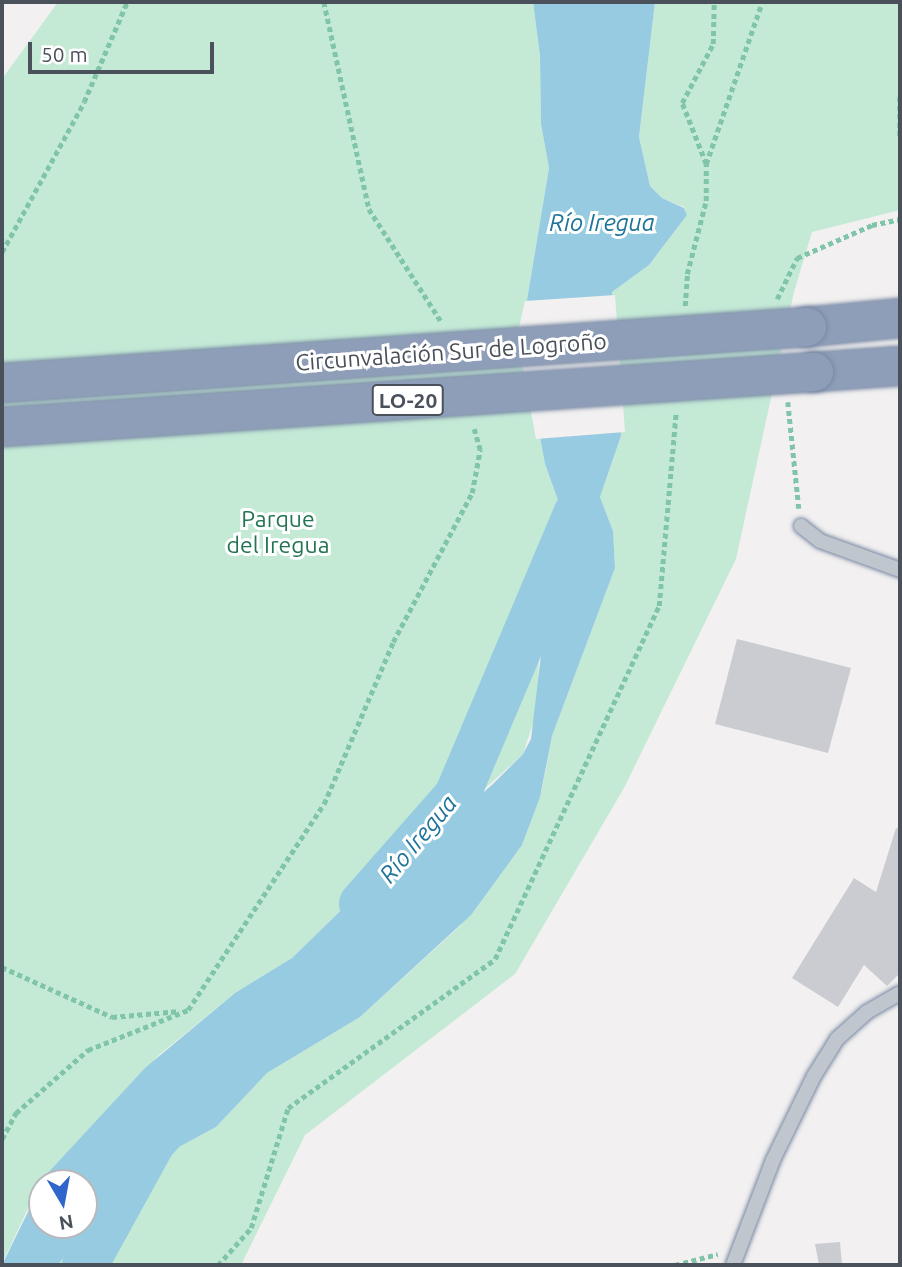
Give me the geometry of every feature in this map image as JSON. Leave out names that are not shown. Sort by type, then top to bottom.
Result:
[{"type":"highway","name":"Circunvalación Sur de Logroño","points":[[2,383],[807,327],[900,318]]},
{"type":"highway","name":"Circunvalación Sur de Logroño","points":[[2,427],[900,366]]},
{"type":"lane","points":[[801,526],[820,541],[900,570]]},
{"type":"lane","points":[[734,1258],[779,1148],[837,1039],[867,1012],[900,992]]},
{"type":"path","points":[[2,252],[84,102],[127,2]]},
{"type":"path","points":[[324,2],[369,209],[446,329]]},
{"type":"path","points":[[706,164],[682,103],[713,44],[714,2]]},
{"type":"path","points":[[684,316],[687,274],[706,201],[706,164],[762,2]]},
{"type":"path","points":[[900,97],[900,139]]},
{"type":"path","points":[[218,1265],[251,1228],[288,1108],[495,959],[659,606],[677,398]]},
{"type":"path","points":[[2,1139],[16,1113],[88,1050],[188,1010],[324,804],[393,642],[472,493],[480,450],[473,423]]},
{"type":"path","points":[[2,967],[112,1017],[188,1010]]},
{"type":"path","points":[[675,1265],[697,1256],[734,1258]]},
{"type":"green space","name":"Parque del Iregua","points":[[58,2],[533,2],[540,56],[541,124],[549,168],[521,336],[545,464],[559,503],[551,590],[540,634],[537,711],[523,754],[432,837],[365,887],[292,958],[235,993],[159,1055],[53,1169],[28,1169],[28,1209],[2,1264],[2,79]]},
{"type":"green space","points":[[655,2],[900,2],[900,210],[812,232],[794,292],[736,559],[624,788],[515,974],[305,1135],[241,1265],[58,1265],[78,1239],[98,1239],[98,1213],[120,1185],[153,1161],[216,1127],[267,1073],[360,1017],[459,927],[522,845],[542,789],[552,736],[615,568],[613,531],[600,497],[621,436],[612,292],[649,265],[687,215],[684,207],[662,198],[650,186],[639,137]]},
{"type":"water","name":"Río Iregua","points":[[533,2],[655,2],[639,137],[650,186],[662,198],[684,208],[687,215],[649,265],[612,292],[621,436],[600,497],[613,531],[615,568],[552,736],[540,797],[522,845],[471,915],[360,1017],[267,1073],[216,1127],[153,1161],[120,1185],[98,1213],[98,1169],[52,1169],[145,1068],[235,993],[292,958],[365,887],[432,837],[493,784],[523,754],[531,739],[559,503],[545,464],[521,336],[549,168],[541,124],[540,56]]},
{"type":"water","name":"Río Iregua","points":[[28,1212],[28,1239],[78,1239],[58,1265],[2,1265]]},
{"type":"pier","points":[[615,295],[625,432],[536,439],[517,336],[525,301]]},
{"type":"building","points":[[737,639],[851,668],[828,753],[715,724]]},
{"type":"building","points":[[896,828],[900,829],[900,973],[887,986],[864,965],[838,1007],[792,978],[854,878],[876,892]]},
{"type":"building","points":[[840,1242],[842,1265],[819,1265],[815,1244]]},
{"type":"waterway","name":"Río Iregua","points":[[362,904],[457,796],[577,512]]},
{"type":"waterway","name":"Río Iregua","points":[[85,1265],[152,1143],[171,1121]]}]
